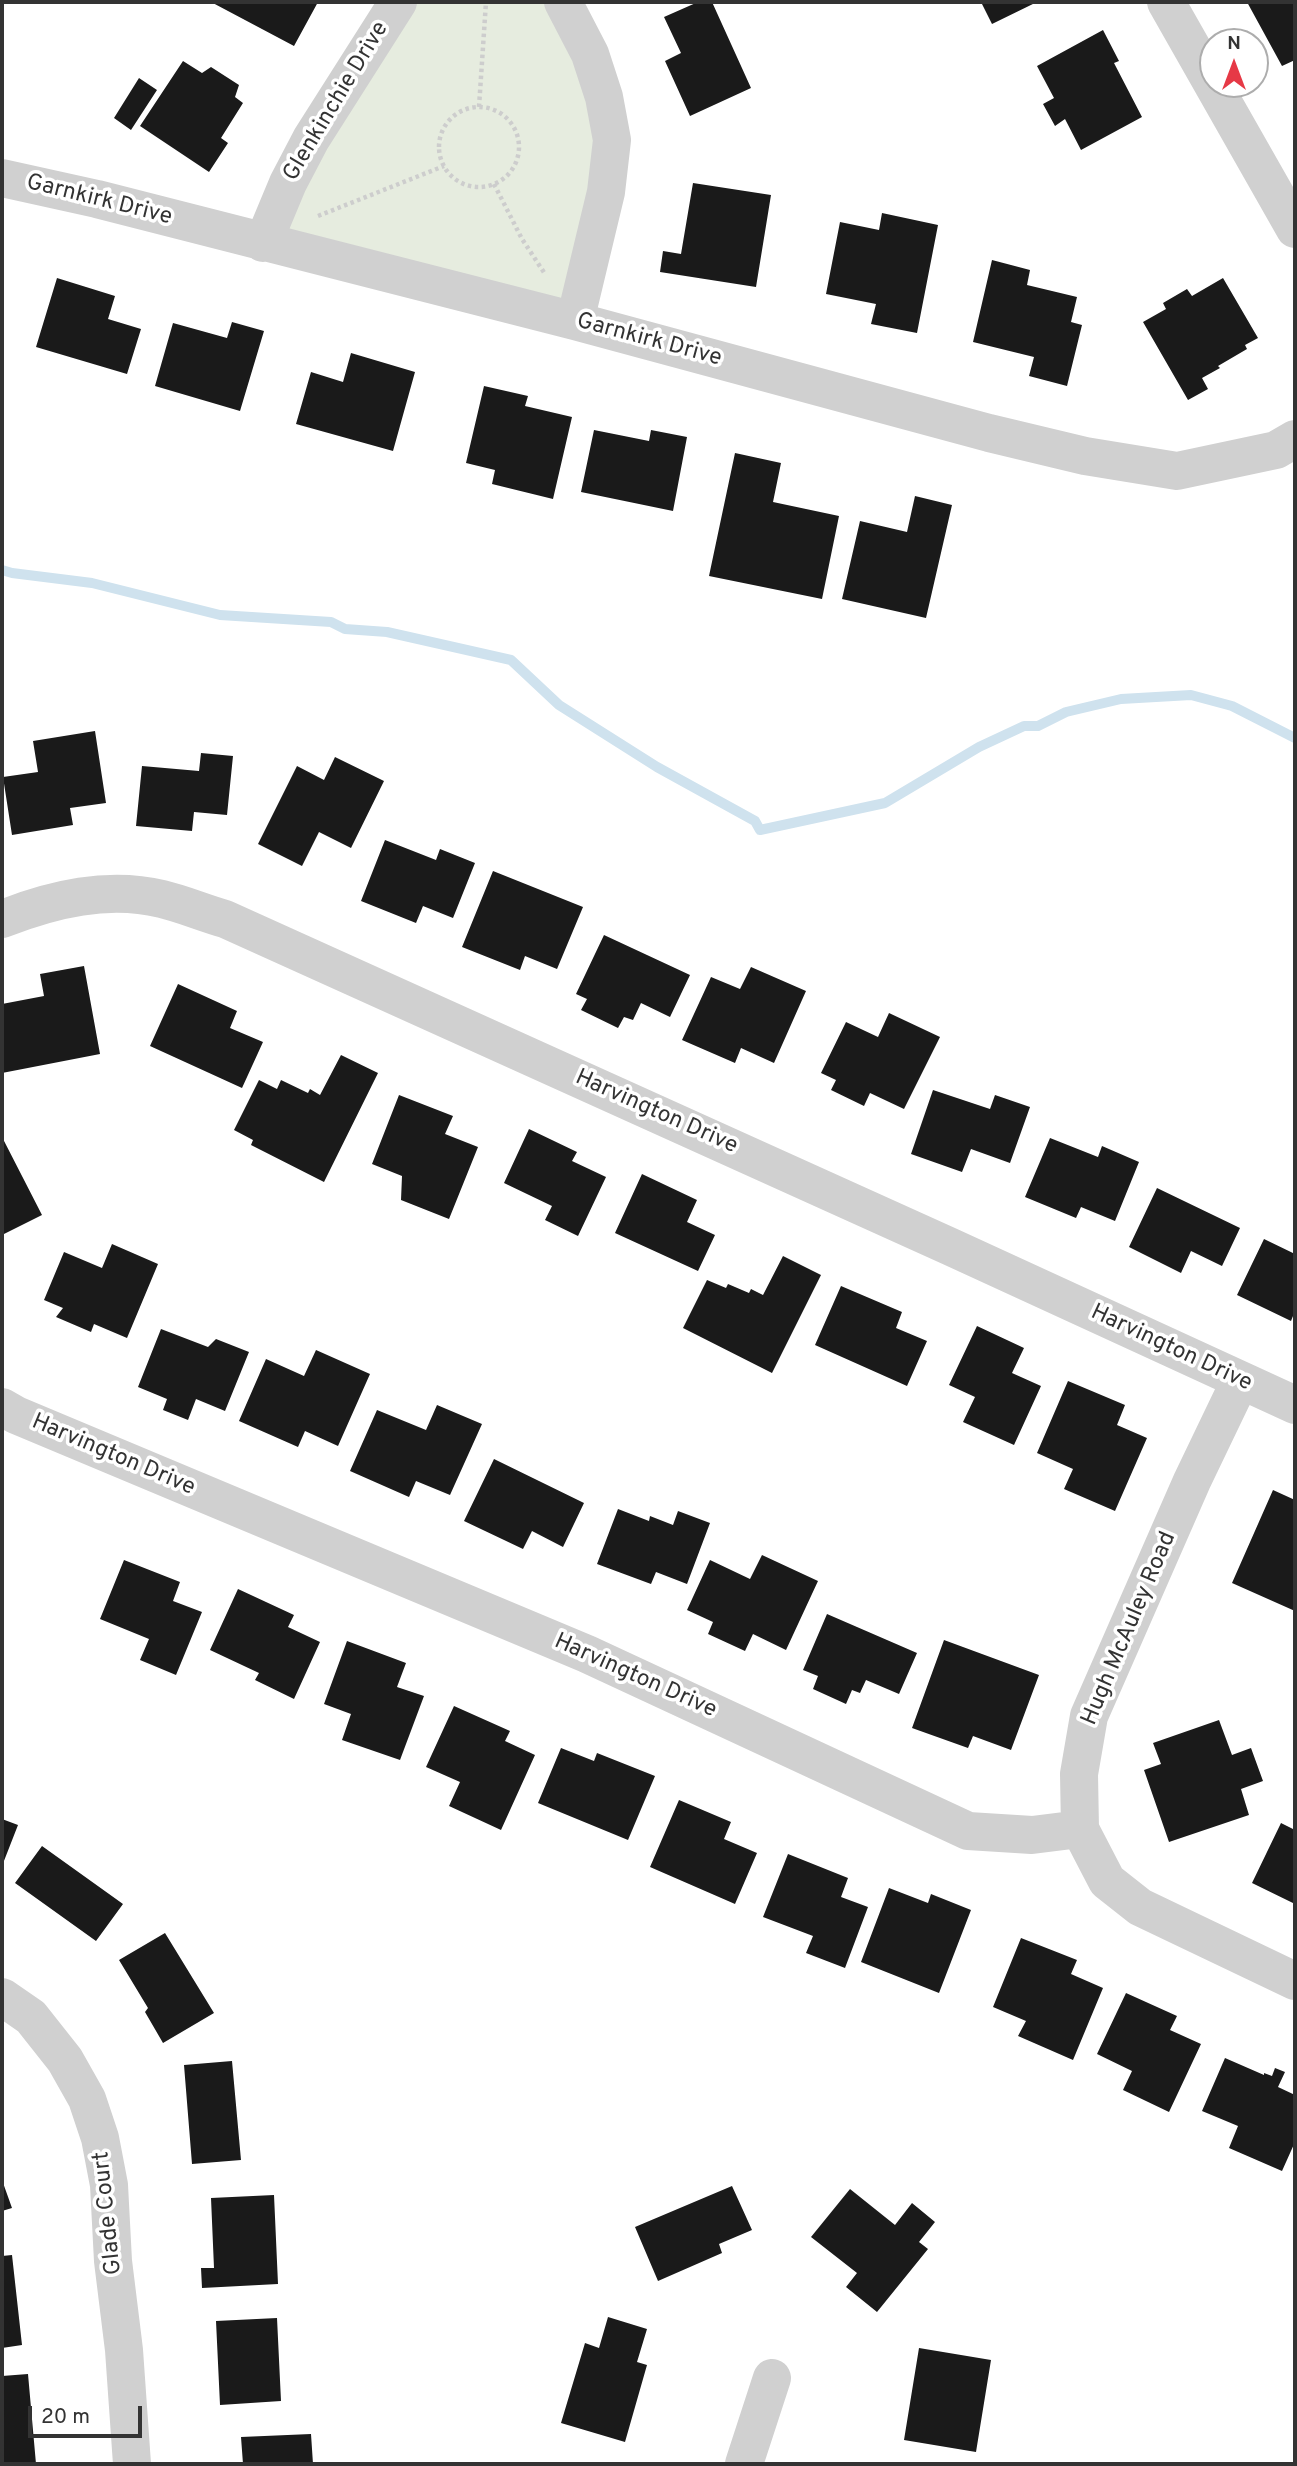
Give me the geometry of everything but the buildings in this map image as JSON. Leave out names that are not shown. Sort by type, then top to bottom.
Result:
[{"type":"street","name":"Glenkinchie Drive","points":[[268,229],[311,139],[398,2]]},
{"type":"street","points":[[563,2],[590,54],[604,97],[612,140],[606,192],[578,309]]},
{"type":"street","points":[[1166,2],[1295,229]]},
{"type":"street","name":"Garnkirk Drive","points":[[2,177],[97,199],[268,229],[578,309],[989,433],[1098,458],[1177,471],[1276,450],[1295,439]]},
{"type":"street","name":"Harvington Drive","points":[[2,919],[36,906],[98,893],[160,899],[225,919],[1295,1405]]},
{"type":"street","name":"Hugh McAuley Road","points":[[1240,1381],[1192,1481],[1089,1716],[1080,1774],[1080,1829],[1107,1881],[1140,1907],[1295,1981]]},
{"type":"street","name":"Harvington Drive","points":[[2,1407],[29,1421],[587,1654],[968,1831],[1032,1835],[1080,1829]]},
{"type":"street","name":"Glade Court","points":[[2,1997],[31,2017],[65,2060],[87,2099],[100,2138],[109,2185],[113,2261],[124,2350],[132,2464]]},
{"type":"street","points":[[744,2464],[772,2378]]},
{"type":"path","points":[[479,107],[486,2]]},
{"type":"path","points":[[479,107],[489,107],[502,113],[513,123],[519,135],[520,149],[517,163],[509,175],[484,187],[470,186],[458,181],[444,166],[439,150],[444,126],[452,116],[463,109],[479,107]]},
{"type":"path","points":[[268,229],[307,220],[444,166]]},
{"type":"path","points":[[494,184],[522,239],[551,282],[578,309]]},
{"type":"shaded area","points":[[401,2],[560,2],[601,99],[573,319],[266,241]]},
{"type":"waterway","points":[[2,570],[92,583],[220,615],[331,622],[345,629],[387,632],[511,660],[559,705],[657,767],[755,821],[760,830],[885,803],[979,747],[1024,726],[1038,726],[1066,712],[1121,699],[1191,695],[1232,706],[1295,738]]}]
